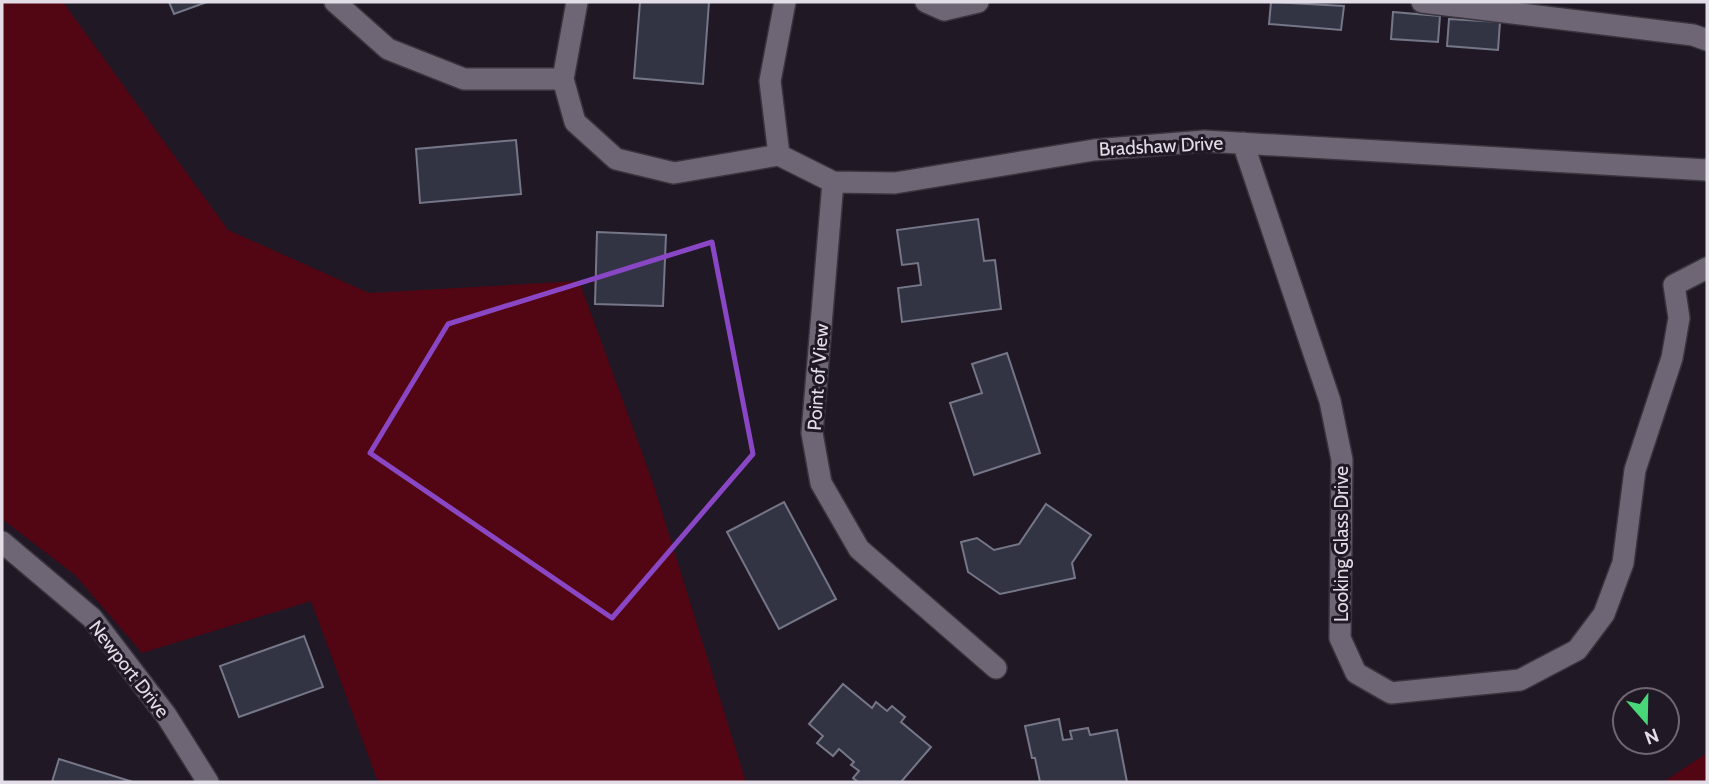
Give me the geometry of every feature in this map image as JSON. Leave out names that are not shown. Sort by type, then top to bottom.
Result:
[{"type":"street","points":[[335,2],[388,49],[464,79],[563,79]]},
{"type":"street","points":[[576,2],[563,79],[575,122],[616,159],[674,173],[779,155],[771,81],[785,2]]},
{"type":"street","points":[[926,2],[944,10],[978,2]]},
{"type":"street","points":[[1422,2],[1693,35],[1707,40]]},
{"type":"street","name":"Bradshaw Drive","points":[[779,155],[833,182],[895,183],[1094,150],[1204,141],[1707,170]]},
{"type":"street","name":"Looking Glass Drive","points":[[1243,143],[1330,401],[1342,460],[1340,638],[1356,673],[1391,693],[1520,680],[1577,650],[1604,614],[1623,563],[1634,470],[1672,358],[1679,318],[1674,285],[1707,268]]},
{"type":"street","name":"Point of View","points":[[833,182],[812,433],[821,483],[859,549],[996,668]]},
{"type":"street","name":"Newport Drive","points":[[2,542],[92,618],[166,715],[208,782]]},
{"type":"highlighted area","points":[[712,242],[753,454],[612,618],[370,453],[448,324]]},
{"type":"shaded area","points":[[2,2],[63,2],[228,230],[369,293],[579,281],[652,480],[746,782],[378,782],[311,601],[142,653],[75,575],[2,519]]},
{"type":"shaded area","points":[[1707,753],[1707,782],[1663,782]]},
{"type":"building","points":[[169,2],[207,2],[174,14]]},
{"type":"building","points":[[640,2],[709,2],[703,84],[634,78]]},
{"type":"building","points":[[1271,2],[1344,6],[1341,30],[1269,24]]},
{"type":"building","points":[[1393,12],[1440,16],[1438,42],[1391,39]]},
{"type":"building","points":[[1449,19],[1500,22],[1498,50],[1447,46]]},
{"type":"building","points":[[516,140],[521,194],[420,203],[416,149]]},
{"type":"building","points":[[978,219],[984,261],[995,260],[1001,309],[902,322],[898,288],[921,285],[918,263],[902,265],[897,230]]},
{"type":"building","points":[[597,232],[666,235],[663,306],[595,304]]},
{"type":"building","points":[[1007,353],[1040,453],[974,475],[950,403],[982,393],[972,364]]},
{"type":"building","points":[[784,502],[836,599],[779,629],[727,532]]},
{"type":"building","points":[[1046,504],[1091,535],[1072,563],[1075,578],[1000,594],[968,572],[961,542],[977,538],[994,550],[1019,544]]},
{"type":"building","points":[[304,636],[323,687],[239,717],[220,666]]},
{"type":"building","points":[[843,684],[872,708],[876,702],[887,711],[892,706],[905,717],[901,722],[931,747],[901,782],[858,782],[853,778],[859,771],[851,765],[854,762],[839,749],[833,756],[817,743],[823,736],[809,724]]},
{"type":"building","points":[[1059,719],[1063,740],[1072,739],[1070,731],[1088,728],[1090,735],[1117,730],[1127,782],[1040,782],[1025,726]]},
{"type":"building","points":[[59,759],[133,782],[52,782]]}]
